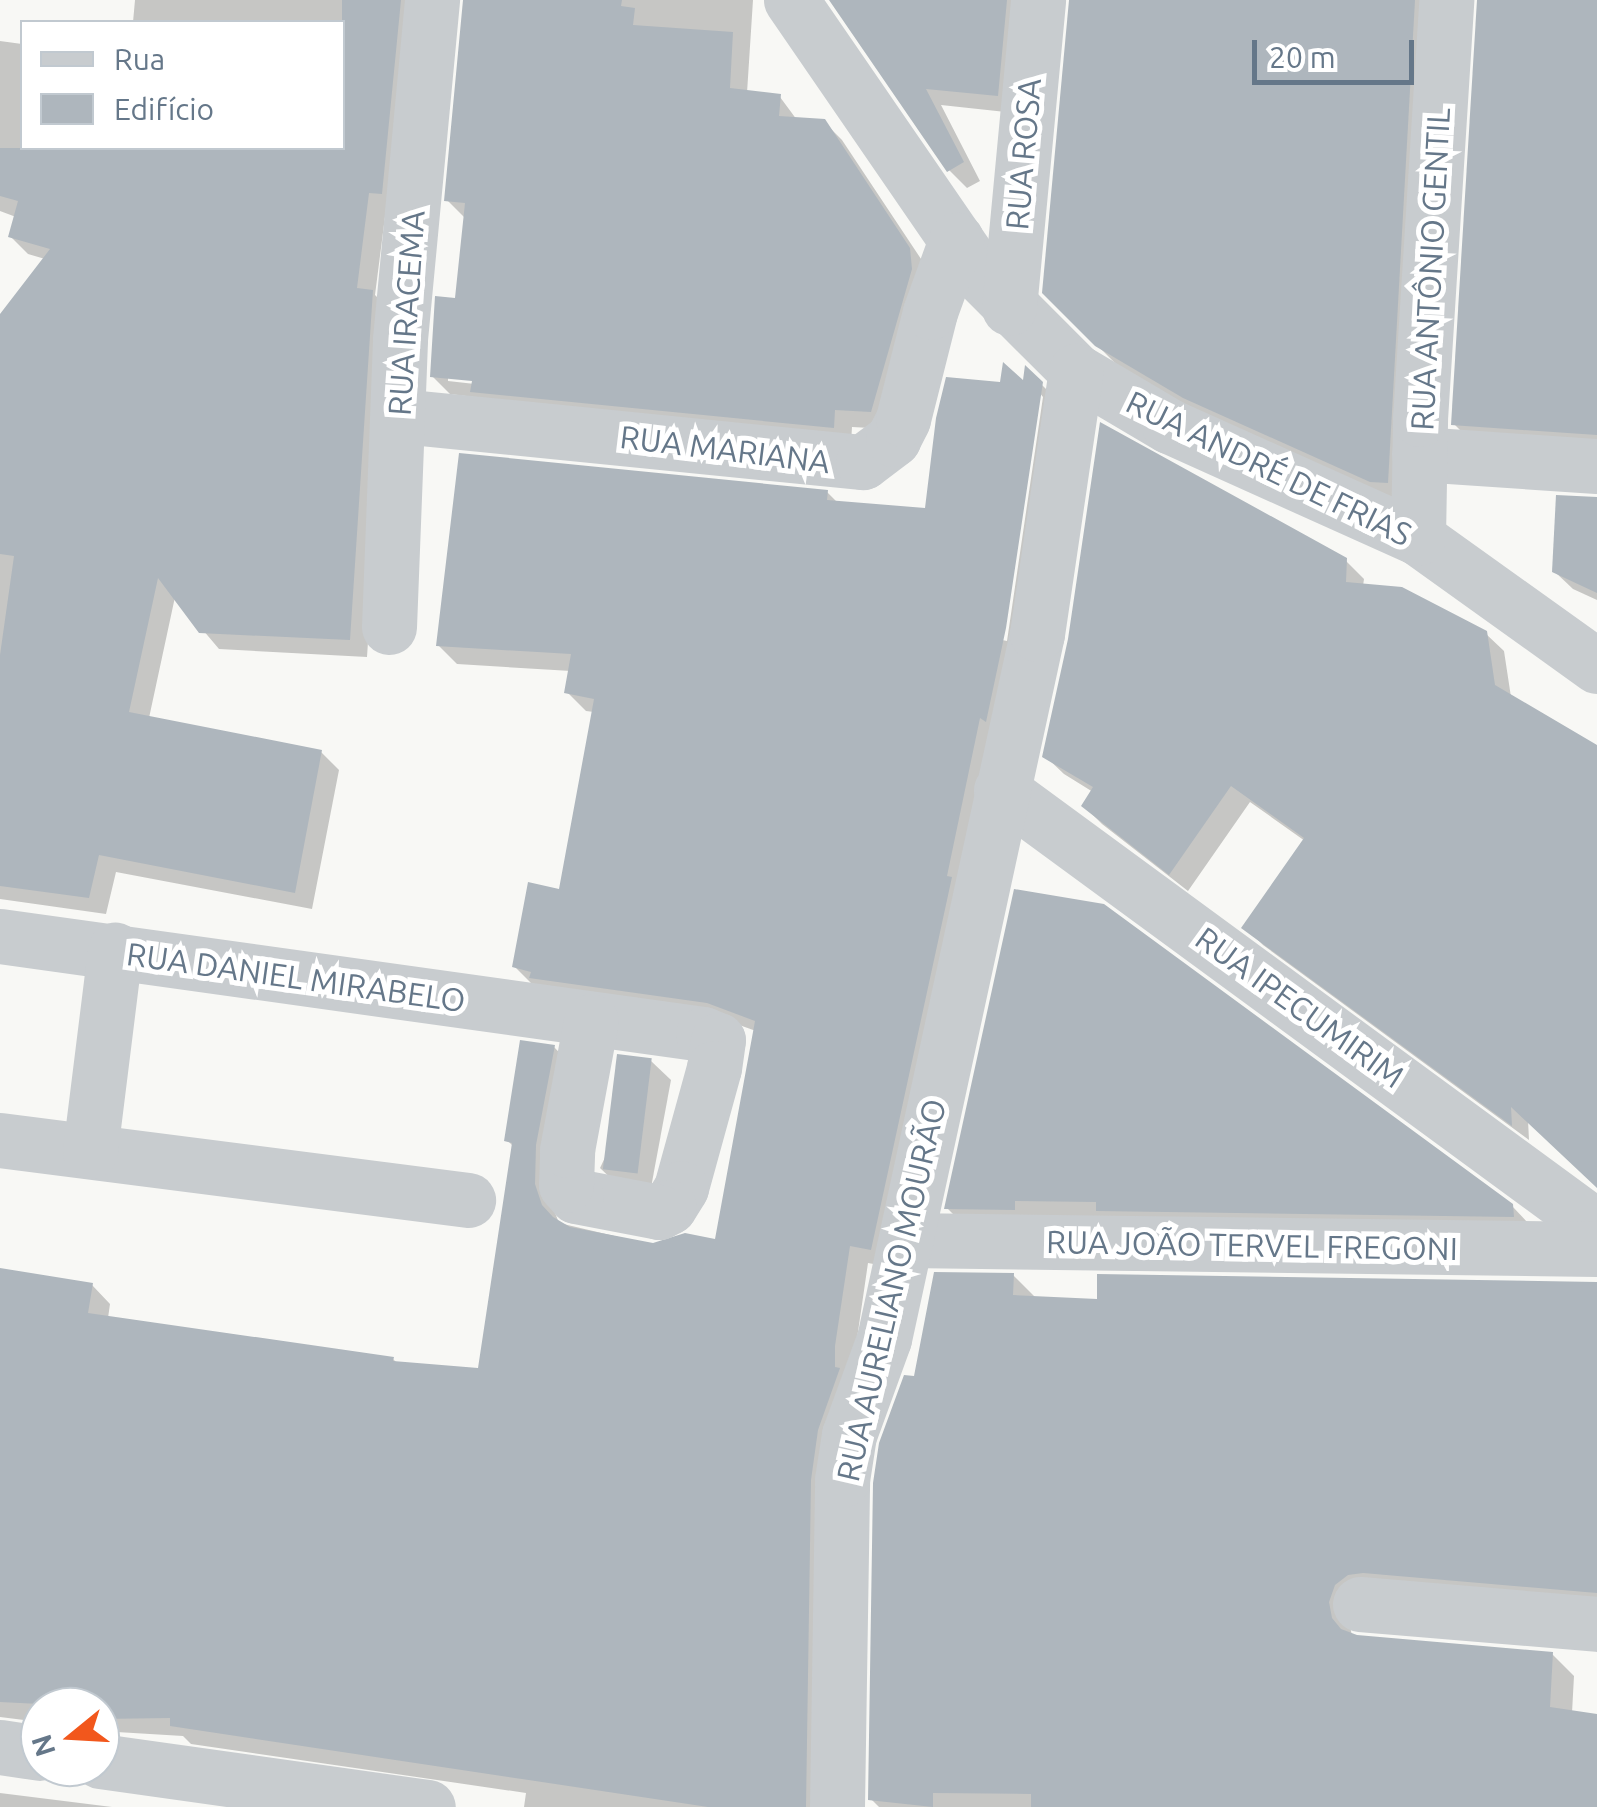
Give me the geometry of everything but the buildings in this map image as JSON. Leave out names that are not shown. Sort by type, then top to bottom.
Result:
[{"type":"street","name":"RUA IRACEMA","points":[[389,626],[400,339],[432,0]]},
{"type":"street","name":"RUA ANDRÉ DE FRIAS","points":[[791,0],[956,240],[1008,308],[1076,371],[1169,426],[1418,538],[1597,666]]},
{"type":"street","name":"RUA ROSA","points":[[1008,308],[1038,0]]},
{"type":"street","name":"RUA ANTÔNIO GENTIL","points":[[1418,538],[1419,454],[1446,0]]},
{"type":"street","name":"RUA MARIANA","points":[[400,416],[864,462],[885,446],[904,420],[930,312],[956,240]]},
{"type":"street","name":"RUA AURELIANO MOURÃO","points":[[837,1807],[842,1480],[850,1435],[884,1340],[907,1240],[1050,562],[1076,371]]},
{"type":"street","points":[[1419,454],[1597,466]]},
{"type":"street","name":"RUA IPECUMIRIM","points":[[1001,790],[1597,1227]]},
{"type":"street","name":"RUA DANIEL MIRABELO","points":[[0,936],[591,1020]]},
{"type":"street","points":[[90,1152],[115,950]]},
{"type":"street","points":[[0,1140],[468,1200]]},
{"type":"street","name":"RUA JOÃO TERVEL FREGONI","points":[[907,1240],[1597,1249]]},
{"type":"street","points":[[1360,1604],[1597,1624]]},
{"type":"street","points":[[120,1764],[428,1807]]}]
